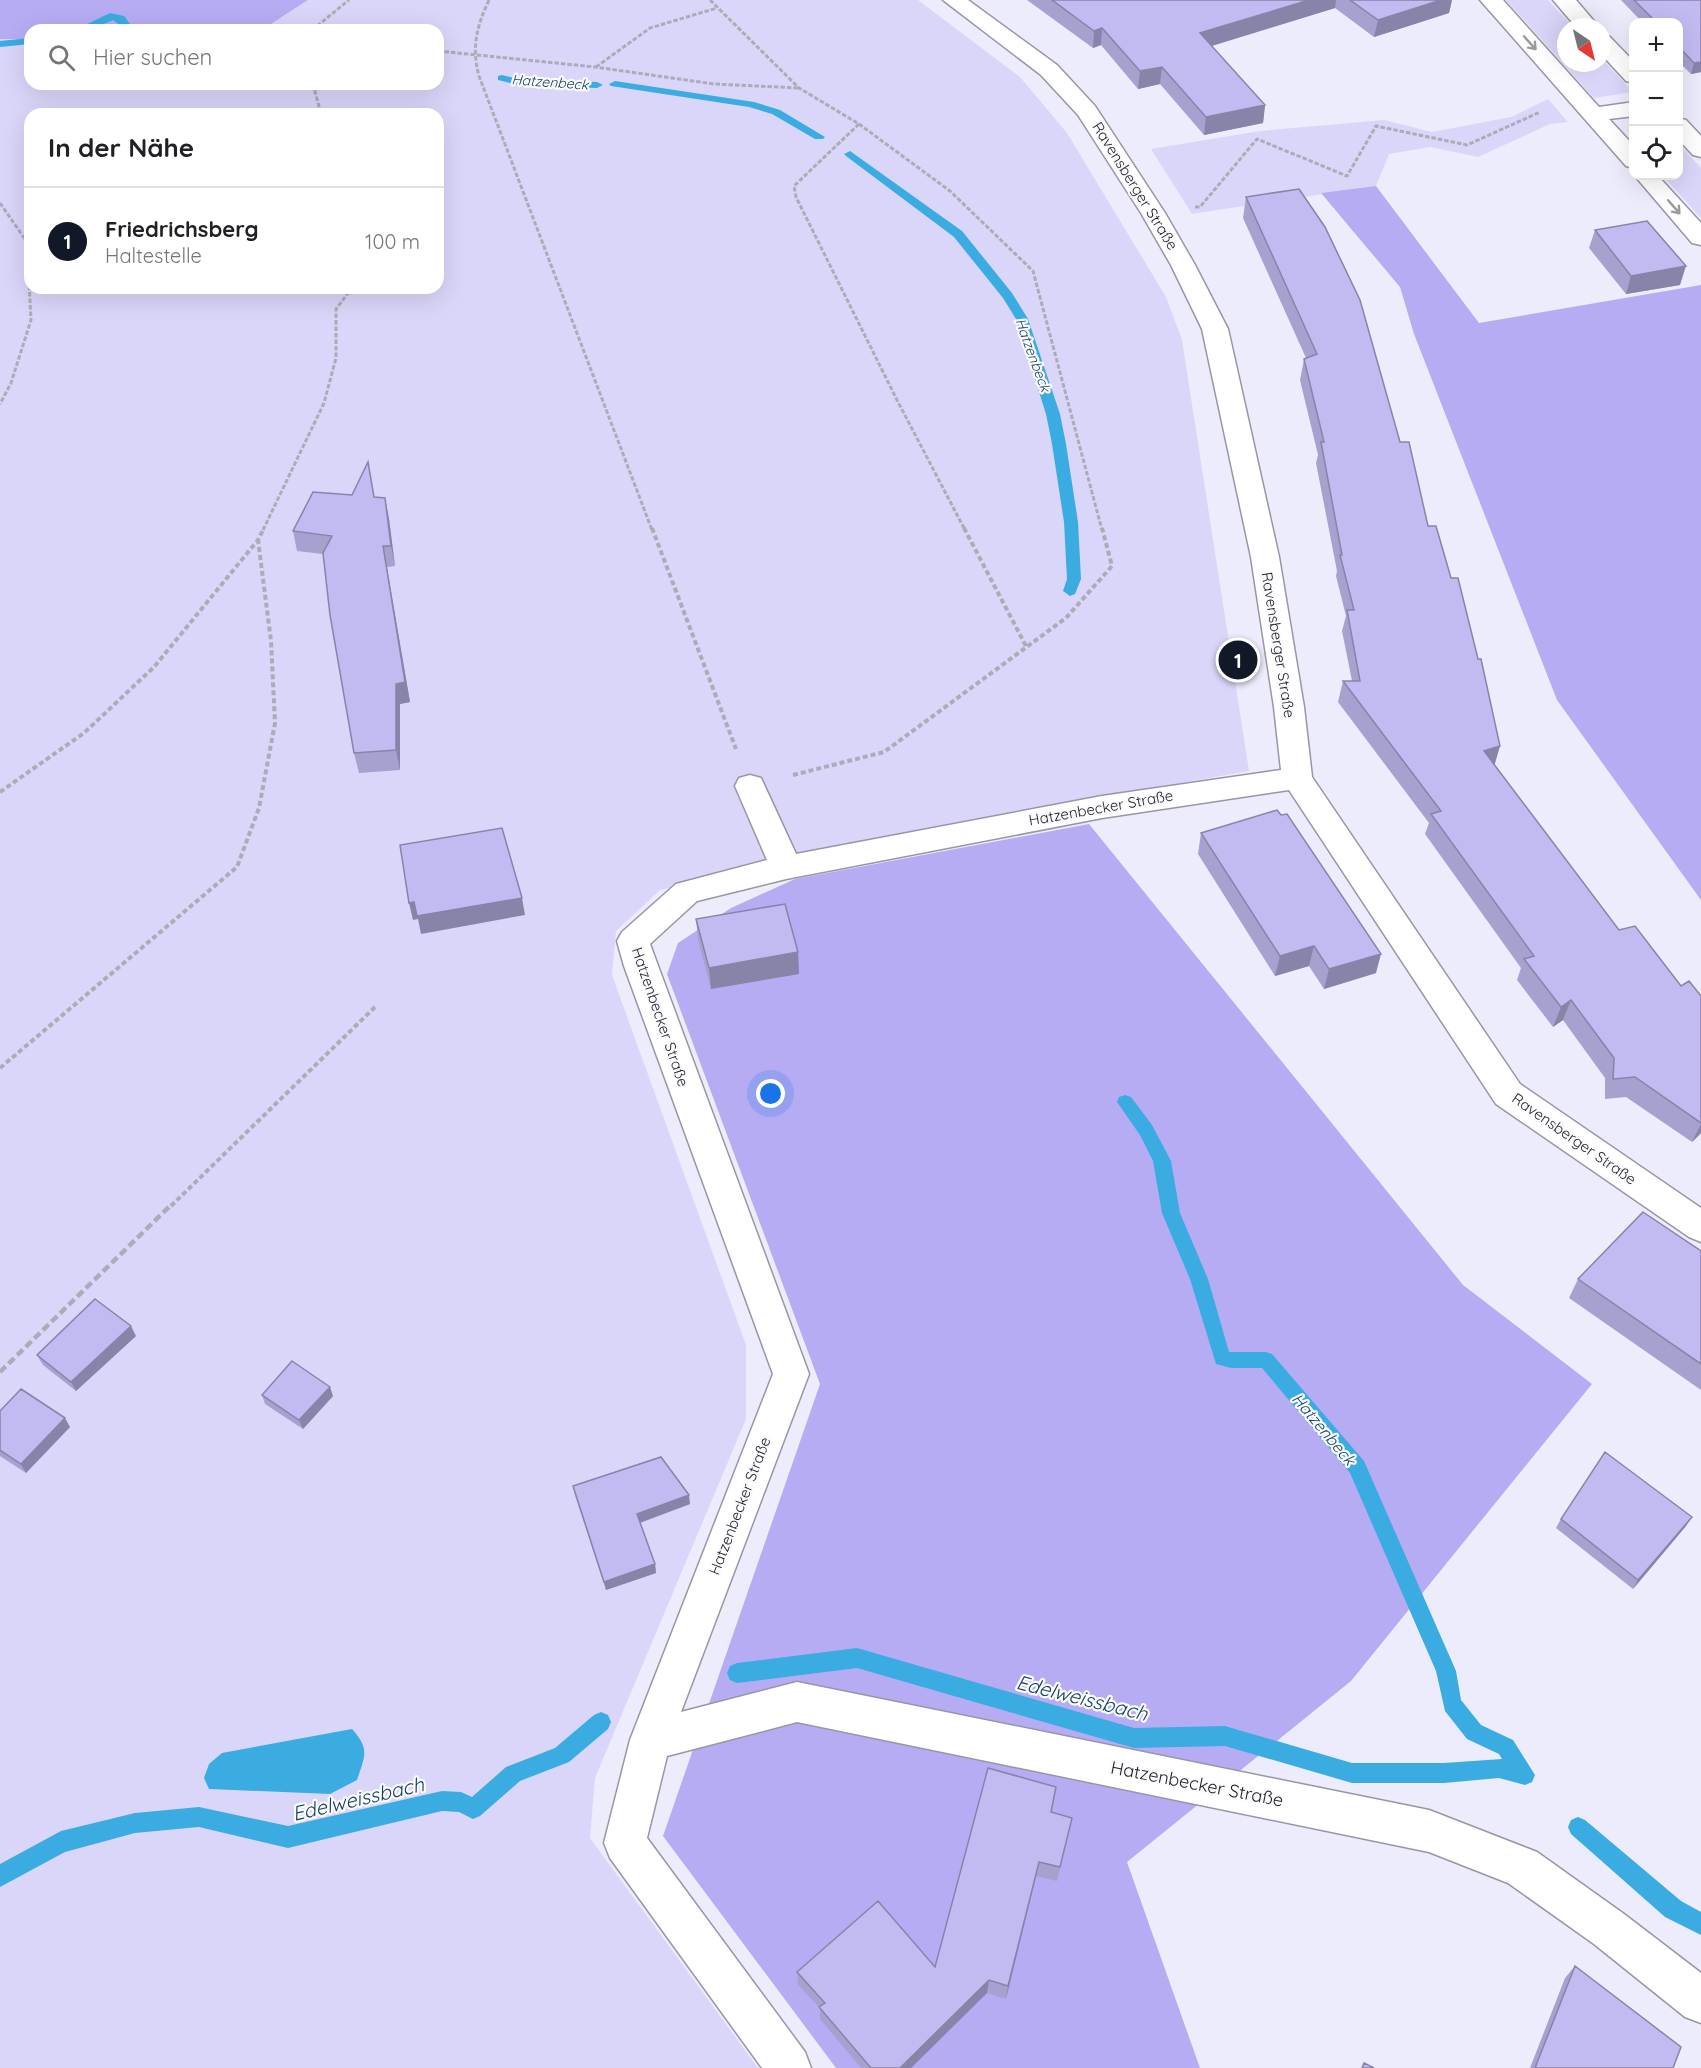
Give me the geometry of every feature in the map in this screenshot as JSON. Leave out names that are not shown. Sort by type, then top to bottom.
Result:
[{"type":"street","name":"Ravensberger Straße","points":[[954,0],[1049,70],[1087,111],[1153,213],[1183,265],[1215,329],[1265,557],[1289,707],[1297,778],[1508,1094],[1701,1227]]},
{"type":"street","points":[[1491,0],[1629,155]]},
{"type":"street","points":[[1564,0],[1580,18]]},
{"type":"street","points":[[1611,52],[1630,72]]},
{"type":"street","points":[[1588,108],[1629,109]]},
{"type":"street","points":[[1679,126],[1701,150]]},
{"type":"street","points":[[1650,180],[1701,238]]},
{"type":"street","name":"Hatzenbecker Straße","points":[[789,2068],[624,1843],[650,1740],[791,1374],[640,966],[633,941],[687,892],[786,867],[1102,807],[1297,778]]},
{"type":"street","points":[[750,786],[786,867]]},
{"type":"street","name":"Hatzenbecker Straße","points":[[650,1740],[797,1702],[1430,1831],[1522,1867],[1609,1929],[1701,2001]]},
{"type":"path","points":[[319,24],[349,0]]},
{"type":"path","points":[[489,0],[480,19],[472,54],[750,786],[884,752],[1066,618],[1112,566],[1033,271],[950,191],[859,124],[799,88],[710,0]]},
{"type":"path","points":[[595,67],[650,28],[718,8]]},
{"type":"path","points":[[444,52],[595,67],[714,84],[799,88]]},
{"type":"path","points":[[315,90],[319,108]]},
{"type":"path","points":[[1153,213],[1200,207],[1257,139],[1347,176],[1377,126],[1467,145],[1554,106],[1588,108]]},
{"type":"path","points":[[859,124],[794,186],[796,197],[898,402],[1027,648]]},
{"type":"path","points":[[0,203],[24,238]]},
{"type":"path","points":[[0,404],[11,383],[31,320],[30,294]]},
{"type":"path","points":[[0,792],[84,733],[154,667],[258,540],[324,403],[336,358],[336,309],[347,294]]},
{"type":"path","points":[[0,1068],[237,867],[259,808],[274,723],[271,641],[258,540]]},
{"type":"path","points":[[0,1372],[376,1006]]},
{"type":"shaded area","points":[[0,0],[308,0],[271,24],[24,24],[24,39],[0,39]]},
{"type":"shaded area","points":[[308,0],[918,0],[1020,77],[1067,133],[1166,297],[1182,340],[1249,771],[965,821],[660,890],[616,931],[612,975],[746,1345],[746,1419],[595,1778],[590,1838],[758,2068],[0,2068],[0,39],[24,39],[24,90],[444,90],[444,24],[271,24]]},
{"type":"shaded area","points":[[1506,0],[1548,0],[1565,18],[1557,18],[1557,57]]},
{"type":"shaded area","points":[[1611,69],[1629,88],[1629,93],[1594,98],[1571,72],[1611,72]]},
{"type":"shaded area","points":[[1548,99],[1568,122],[1550,124],[1478,157],[1430,147],[1389,154],[1376,186],[1192,214],[1151,149],[1260,131],[1384,120],[1432,132],[1511,117]]},
{"type":"shaded area","points":[[1683,148],[1701,168],[1701,218],[1667,180],[1683,180]]},
{"type":"shaded area","points":[[1376,186],[1479,323],[1701,285],[1701,900],[1557,700],[1414,334],[1400,287],[1321,193]]},
{"type":"shaded area","points":[[1089,824],[1463,1285],[1592,1384],[1351,1681],[1127,1862],[1200,2068],[836,2068],[663,1836],[820,1384],[667,974],[678,943],[731,908],[795,879]]},
{"type":"water","points":[[352,1729],[364,1748],[364,1759],[360,1772],[357,1780],[330,1794],[209,1789],[204,1778],[209,1764],[222,1753]]},
{"type":"building","points":[[1052,0],[1309,0],[1200,33],[1265,105],[1206,117],[1162,67],[1140,71],[1102,28],[1094,31]]},
{"type":"building","points":[[1350,0],[1441,0],[1378,20]]},
{"type":"building","points":[[1634,0],[1701,0],[1701,62],[1694,63],[1683,51],[1683,18],[1652,18]]},
{"type":"building","points":[[1299,189],[1325,227],[1360,300],[1400,442],[1409,442],[1428,526],[1436,526],[1451,578],[1458,578],[1478,659],[1481,659],[1500,746],[1484,751],[1619,930],[1635,926],[1681,986],[1689,981],[1701,996],[1701,1123],[1635,1077],[1613,1079],[1614,1058],[1571,1000],[1561,1007],[1524,959],[1534,956],[1431,814],[1441,811],[1343,681],[1360,681],[1347,610],[1354,610],[1340,555],[1342,555],[1321,442],[1324,442],[1304,359],[1317,354],[1246,197]]},
{"type":"building","points":[[1647,221],[1686,266],[1631,276],[1595,230]]},
{"type":"building","points":[[368,462],[374,497],[385,498],[391,546],[383,546],[405,682],[396,684],[396,750],[354,753],[330,615],[323,553],[332,536],[293,531],[313,492],[352,495]]},
{"type":"building","points":[[1277,810],[1281,815],[1287,814],[1381,954],[1329,969],[1314,946],[1280,956],[1201,833]]},
{"type":"building","points":[[502,828],[522,898],[417,916],[414,902],[409,903],[400,845]]},
{"type":"building","points":[[785,904],[798,952],[709,968],[696,919]]},
{"type":"building","points":[[1643,1212],[1701,1251],[1701,1364],[1578,1279]]},
{"type":"building","points":[[95,1299],[131,1326],[71,1382],[37,1355]]},
{"type":"building","points":[[292,1361],[330,1387],[299,1420],[262,1395]]},
{"type":"building","points":[[21,1389],[65,1418],[21,1464],[0,1450],[0,1411]]},
{"type":"building","points":[[1605,1452],[1692,1517],[1638,1580],[1561,1519]]},
{"type":"building","points":[[661,1457],[689,1495],[637,1514],[655,1564],[604,1582],[573,1486]]},
{"type":"building","points":[[988,1768],[1056,1787],[1051,1812],[1072,1818],[1060,1867],[1039,1862],[1008,1986],[989,1980],[900,2068],[871,2068],[819,2007],[825,2003],[797,1972],[878,1901],[935,1967]]},
{"type":"building","points":[[1575,1966],[1681,2047],[1673,2068],[1535,2068]]},
{"type":"building","points":[[1364,2063],[1374,2068],[1362,2068]]},
{"type":"waterway","name":"Hatzenbeck","points":[[96,24],[107,20],[110,16],[120,18],[125,24]]},
{"type":"waterway","name":"Hatzenbeck","points":[[0,44],[24,42]]},
{"type":"waterway","name":"Hatzenbeck","points":[[502,78],[523,83],[597,85]]},
{"type":"waterway","name":"Hatzenbeck","points":[[615,84],[750,104],[776,112],[819,137]]},
{"type":"waterway","name":"Hatzenbeck","points":[[850,154],[958,234],[1008,296],[1022,319],[1053,414],[1059,444],[1071,522],[1074,579],[1070,591]]},
{"type":"waterway","name":"Hatzenbeck","points":[[737,1673],[857,1658],[1134,1738],[1225,1736],[1352,1773],[1444,1773],[1499,1768],[1525,1775],[1506,1747],[1474,1732],[1452,1704],[1446,1671],[1357,1467],[1266,1360],[1222,1358],[1199,1279],[1171,1213],[1162,1161],[1146,1130],[1125,1102]]},
{"type":"waterway","name":"Edelweissbach","points":[[0,1876],[61,1842],[135,1823],[199,1817],[288,1837],[442,1801],[461,1802],[473,1809],[513,1774],[562,1755],[601,1722]]},
{"type":"waterway","name":"Hatzenbeck","points":[[1578,1827],[1673,1909],[1701,1924]]},
{"type":"place","name":"Friedrichsberg","points":[[1238,660]]}]
